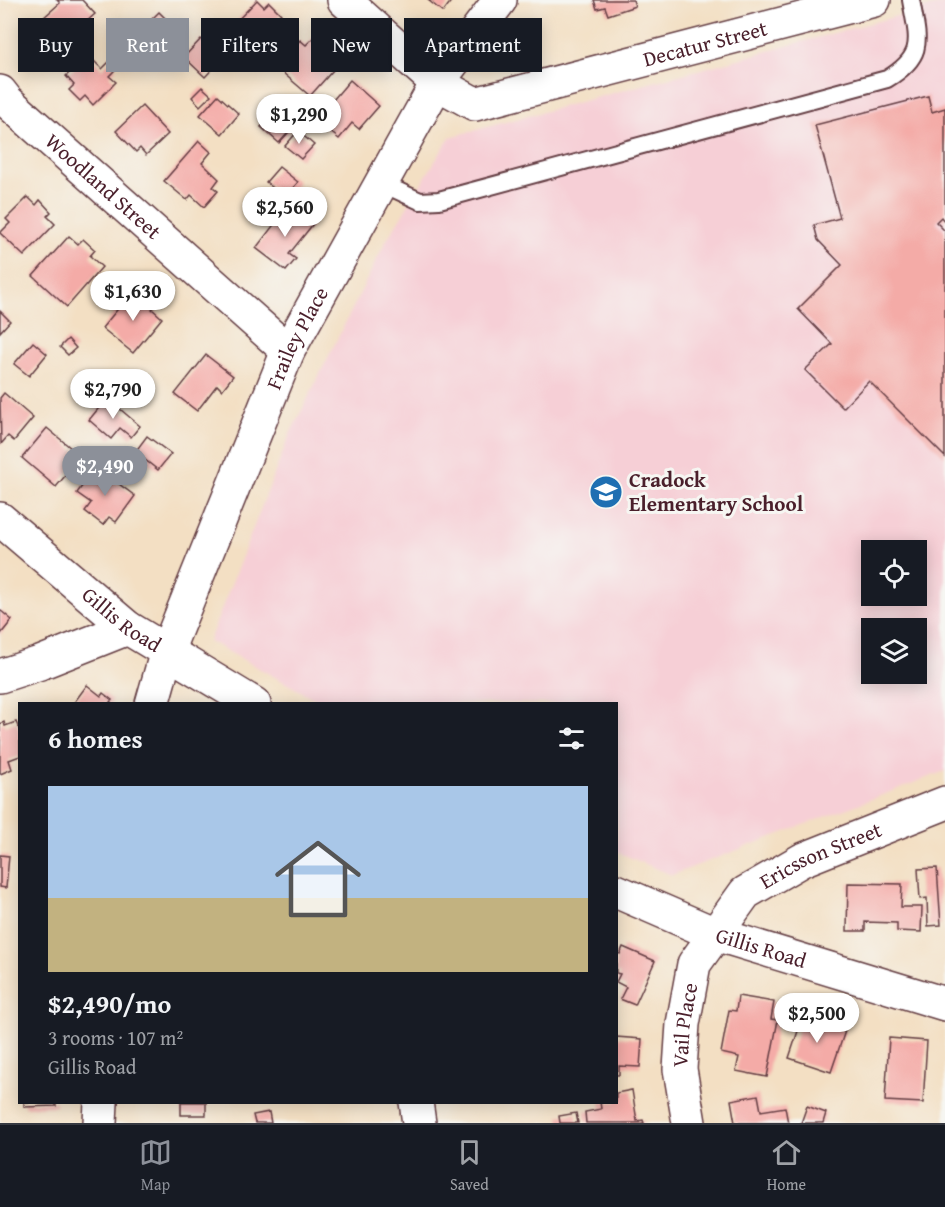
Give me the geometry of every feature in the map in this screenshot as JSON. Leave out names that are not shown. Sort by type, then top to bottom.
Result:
[{"type":"street","name":"Decatur Street","points":[[345,0],[437,83],[475,104],[874,0]]},
{"type":"street","name":"Frailey Place","points":[[153,702],[167,651],[288,351],[437,83],[500,0]]},
{"type":"street","name":"Woodland Street","points":[[0,92],[7,101],[288,351]]},
{"type":"street","name":"Gillis Road","points":[[0,519],[128,628],[251,702]]},
{"type":"street","points":[[0,676],[40,663],[128,628]]},
{"type":"street","name":"Ericsson Street","points":[[715,934],[745,892],[802,860],[945,803]]},
{"type":"street","name":"Gillis Road","points":[[618,892],[715,934],[945,1004]]},
{"type":"street","name":"Vail Place","points":[[689,1123],[680,1069],[683,1024],[694,964],[715,934]]},
{"type":"street","points":[[100,1123],[101,1104]]},
{"type":"street","points":[[416,1104],[419,1123]]},
{"type":"lane","points":[[381,183],[420,201],[439,201],[887,79],[906,68],[915,52],[917,34],[911,0]]},
{"type":"shaded area","name":"Cradock Elementary School","points":[[945,3],[945,771],[672,875],[618,852],[618,702],[320,702],[209,641],[290,434],[386,241],[450,137]]},
{"type":"building","points":[[57,0],[82,0],[95,14],[91,18],[43,18],[60,3]]},
{"type":"building","points":[[257,0],[264,7],[269,2],[281,14],[277,18],[240,18]]},
{"type":"building","points":[[428,0],[452,0],[443,12]]},
{"type":"building","points":[[594,0],[633,0],[635,6],[608,15],[605,7],[597,9]]},
{"type":"building","points":[[159,12],[165,18],[153,18]]},
{"type":"building","points":[[201,39],[201,72],[210,72],[205,77],[189,62],[189,52]]},
{"type":"building","points":[[311,40],[311,72],[331,72],[310,96],[282,72],[299,72],[299,41],[306,45]]},
{"type":"building","points":[[94,61],[102,69],[106,65],[106,72],[113,72],[109,76],[116,82],[93,105],[85,96],[80,101],[69,90],[74,85],[66,76],[70,72],[94,72]]},
{"type":"building","points":[[350,80],[379,106],[359,129],[352,123],[339,139],[316,120]]},
{"type":"building","points":[[202,87],[211,95],[200,106],[192,97]]},
{"type":"building","points":[[218,95],[239,114],[222,134],[200,115]]},
{"type":"building","points":[[928,96],[932,112],[945,108],[945,222],[941,217],[936,222],[945,231],[945,457],[869,381],[843,408],[805,370],[832,344],[798,309],[842,265],[818,240],[814,225],[840,218],[815,125]]},
{"type":"building","points":[[142,106],[168,134],[146,155],[140,148],[136,152],[116,131]]},
{"type":"building","points":[[278,106],[297,123],[279,143],[261,127]]},
{"type":"building","points":[[298,131],[314,145],[301,159],[285,146]]},
{"type":"building","points":[[199,141],[211,152],[202,163],[219,179],[213,187],[218,191],[204,207],[191,195],[187,200],[164,181]]},
{"type":"building","points":[[279,167],[298,182],[285,198],[266,182]]},
{"type":"building","points":[[28,197],[36,205],[40,200],[51,212],[47,216],[55,224],[24,256],[0,233],[10,223],[6,219]]},
{"type":"building","points":[[289,205],[313,224],[289,254],[296,259],[286,271],[256,248]]},
{"type":"building","points":[[69,236],[78,244],[83,239],[95,250],[90,256],[102,267],[67,307],[33,276]]},
{"type":"building","points":[[131,293],[139,299],[144,294],[157,304],[152,309],[162,318],[133,353],[102,328]]},
{"type":"building","points":[[0,311],[10,321],[0,332]]},
{"type":"building","points":[[68,339],[76,348],[68,355],[60,347]]},
{"type":"building","points":[[33,342],[47,354],[29,376],[14,364]]},
{"type":"building","points":[[206,355],[233,376],[222,390],[217,385],[197,411],[175,394]]},
{"type":"building","points":[[4,393],[33,418],[14,441],[8,436],[1,444],[0,398]]},
{"type":"building","points":[[107,398],[140,426],[131,437],[120,428],[111,439],[89,420]]},
{"type":"building","points":[[47,428],[77,453],[70,462],[74,465],[56,487],[22,458]]},
{"type":"building","points":[[147,436],[171,454],[158,470],[135,452]]},
{"type":"building","points":[[96,467],[135,496],[116,522],[109,517],[103,525],[85,511],[91,503],[77,493]]},
{"type":"building","points":[[0,610],[12,620],[0,635]]},
{"type":"building","points":[[87,685],[101,696],[103,693],[112,700],[110,702],[74,702]]},
{"type":"building","points":[[4,722],[5,726],[16,722],[18,757],[9,760],[12,769],[0,774],[0,724]]},
{"type":"building","points":[[0,855],[9,856],[6,888],[0,887]]},
{"type":"building","points":[[937,868],[941,925],[928,926],[927,898],[920,899],[918,869]]},
{"type":"building","points":[[848,883],[902,884],[901,907],[922,907],[921,932],[897,931],[897,923],[865,922],[865,931],[847,931]]},
{"type":"building","points":[[623,947],[655,961],[635,1005],[620,999],[626,987],[618,983],[620,974],[618,974],[618,953],[620,954]]},
{"type":"building","points":[[738,996],[774,1002],[771,1019],[778,1020],[767,1077],[736,1071],[739,1057],[721,1053],[729,1010],[736,1011]]},
{"type":"building","points":[[803,1016],[845,1031],[831,1072],[789,1058]]},
{"type":"building","points":[[618,1037],[642,1039],[640,1067],[619,1066],[619,1075]]},
{"type":"building","points":[[889,1038],[927,1041],[923,1103],[885,1101]]},
{"type":"building","points":[[632,1090],[637,1121],[643,1120],[644,1123],[586,1123],[585,1112],[601,1109],[600,1104],[618,1104],[618,1093]]},
{"type":"building","points":[[758,1095],[761,1111],[785,1107],[788,1123],[735,1123],[731,1100]]},
{"type":"building","points":[[24,1104],[56,1104],[56,1106],[24,1107]]},
{"type":"building","points":[[181,1104],[206,1104],[206,1115],[181,1115]]},
{"type":"building","points":[[807,1106],[826,1113],[823,1123],[801,1123]]},
{"type":"building","points":[[269,1112],[271,1123],[255,1123],[253,1115]]},
{"type":"building","points":[[576,1113],[578,1123],[560,1123],[559,1116]]},
{"type":"place","name":"Cradock Elementary School","points":[[606,492]]}]
